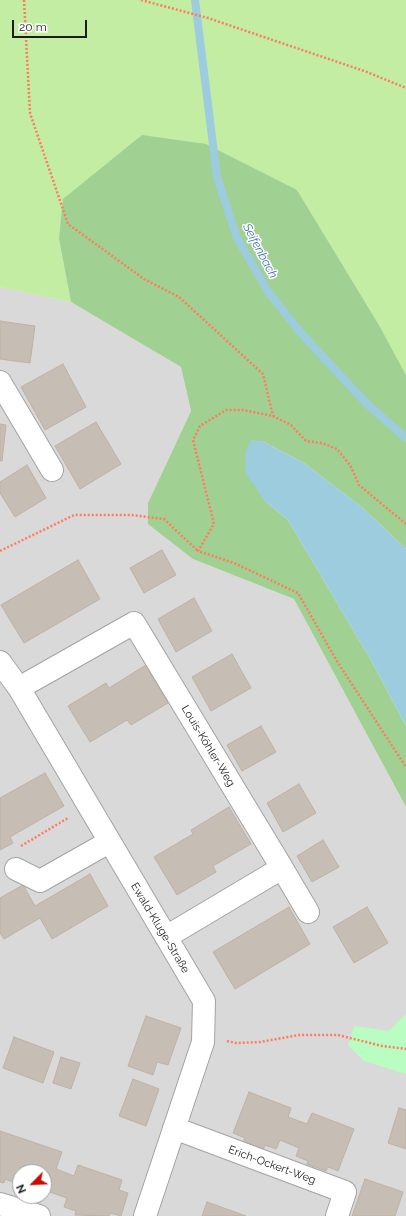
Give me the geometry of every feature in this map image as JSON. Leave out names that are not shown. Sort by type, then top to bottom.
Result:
[{"type":"street","points":[[0,382],[52,470]]},
{"type":"street","name":"Louis-Köhler-Weg","points":[[19,688],[134,623],[282,868]]},
{"type":"street","name":"Ewald-Kluge-Straße","points":[[0,662],[19,688],[204,1001],[203,1042],[145,1216]]},
{"type":"street","points":[[16,869],[40,881],[109,842]]},
{"type":"street","points":[[166,937],[282,868],[308,912]]},
{"type":"street","name":"Erich-Ockert-Weg","points":[[174,1128],[345,1192],[337,1216]]},
{"type":"street","points":[[0,1204],[39,1216]]},
{"type":"path","points":[[24,0],[30,113],[68,224],[144,279],[179,297],[263,374],[273,416]]},
{"type":"path","points":[[141,0],[208,18],[367,72],[406,88]]},
{"type":"path","points":[[198,551],[214,524],[193,440],[200,426],[226,410],[244,410],[273,416],[291,425],[306,441],[322,443],[337,449],[350,465],[359,485],[406,524]]},
{"type":"path","points":[[0,551],[74,515],[132,515],[164,519],[198,551],[234,563],[298,593],[338,664],[406,767]]},
{"type":"path","points":[[16,869],[21,846],[88,807]]},
{"type":"path","points":[[203,1042],[218,1039],[236,1043],[260,1042],[278,1037],[299,1034],[338,1035],[382,1046],[406,1049]]},
{"type":"shaded area","points":[[0,287],[71,302],[181,367],[191,411],[148,503],[193,559],[294,599],[406,807],[406,1216],[0,1216]]},
{"type":"green space","points":[[0,0],[406,0],[406,375],[379,325],[297,190],[59,239],[71,302],[0,287]]},
{"type":"green space","points":[[142,135],[206,144],[297,190],[379,325],[406,375],[406,549],[363,508],[304,463],[262,441],[265,501],[288,520],[372,662],[406,726],[406,807],[294,599],[193,559],[148,524],[148,503],[191,411],[181,367],[71,302],[59,239],[63,199]]},
{"type":"green space","points":[[406,1013],[406,1074],[364,1061],[348,1045],[354,1026],[389,1031]]},
{"type":"water","points":[[251,440],[262,441],[304,463],[363,508],[406,549],[406,726],[372,662],[288,520],[265,501],[246,474],[245,453]]},
{"type":"building","points":[[0,321],[35,326],[30,363],[0,359]]},
{"type":"building","points":[[63,364],[86,407],[45,430],[21,387]]},
{"type":"building","points":[[96,422],[121,464],[80,489],[55,446]]},
{"type":"building","points":[[0,424],[6,425],[2,461],[0,461]]},
{"type":"building","points":[[27,465],[46,498],[15,517],[0,493],[0,482]]},
{"type":"building","points":[[162,550],[176,575],[144,593],[130,568]]},
{"type":"building","points":[[78,560],[100,599],[24,643],[1,605]]},
{"type":"building","points":[[194,598],[212,631],[176,652],[158,619]]},
{"type":"building","points":[[232,654],[251,688],[211,711],[192,677]]},
{"type":"building","points":[[146,665],[168,703],[131,725],[127,720],[90,742],[68,706],[106,683],[109,688]]},
{"type":"building","points":[[261,726],[276,752],[242,771],[227,745]]},
{"type":"building","points":[[45,773],[64,806],[10,837],[13,843],[0,850],[0,798]]},
{"type":"building","points":[[299,784],[316,813],[283,832],[267,803]]},
{"type":"building","points":[[229,807],[251,844],[213,866],[216,872],[177,895],[154,857],[193,834],[191,830]]},
{"type":"building","points":[[323,840],[339,867],[312,882],[297,856]]},
{"type":"building","points":[[90,874],[108,906],[52,939],[40,918],[4,939],[0,933],[0,898],[23,885],[35,906]]},
{"type":"building","points":[[289,907],[310,944],[235,989],[213,952]]},
{"type":"building","points":[[367,907],[388,943],[354,963],[333,927]]},
{"type":"building","points":[[146,1016],[181,1028],[168,1065],[157,1062],[153,1075],[128,1066]]},
{"type":"building","points":[[14,1037],[54,1052],[43,1083],[3,1068]]},
{"type":"building","points":[[61,1057],[80,1063],[71,1089],[53,1083]]},
{"type":"building","points":[[133,1079],[159,1089],[146,1126],[119,1116]]},
{"type":"building","points":[[249,1092],[291,1108],[288,1117],[307,1124],[312,1113],[354,1129],[338,1171],[328,1167],[326,1171],[307,1164],[308,1161],[296,1156],[299,1148],[280,1140],[276,1149],[265,1145],[263,1150],[243,1142],[245,1138],[233,1133]]},
{"type":"building","points":[[399,1108],[406,1110],[406,1149],[388,1143]]},
{"type":"building","points":[[0,1131],[62,1152],[56,1169],[74,1176],[78,1165],[122,1180],[119,1190],[128,1193],[121,1216],[110,1213],[109,1216],[75,1215],[76,1211],[64,1207],[67,1198],[52,1193],[52,1164],[12,1164],[12,1182],[5,1179],[4,1183],[0,1182]]},
{"type":"building","points":[[365,1179],[403,1192],[395,1216],[352,1216]]},
{"type":"building","points":[[207,1202],[246,1216],[202,1216]]},
{"type":"waterway","name":"Seifenbach","points":[[195,0],[217,177],[237,238],[269,293],[301,333],[367,404],[406,438]]}]
